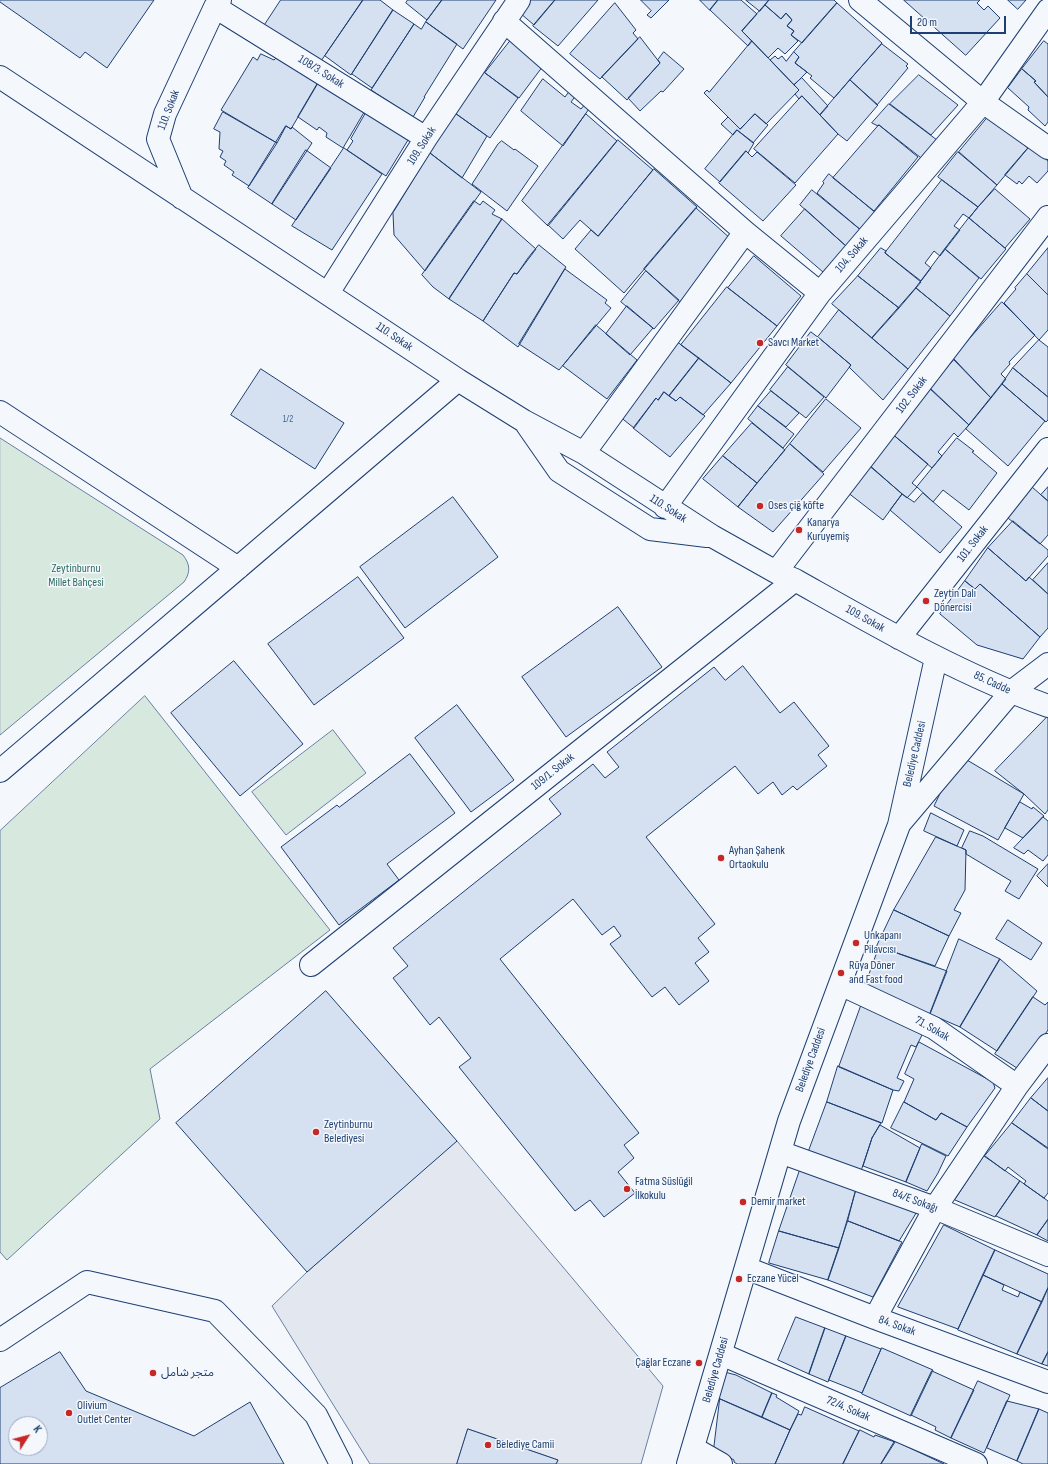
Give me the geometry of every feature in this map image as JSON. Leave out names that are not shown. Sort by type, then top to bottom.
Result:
[{"type":"street","name":"109. Sokak","points":[[328,293],[426,138],[518,0]]},
{"type":"street","points":[[860,0],[983,102],[1048,148]]},
{"type":"street","name":"108/3. Sokak","points":[[217,3],[426,138]]},
{"type":"street","name":"110. Sokak","points":[[217,3],[164,114],[158,139],[182,198],[458,380],[524,421],[584,453],[712,536],[786,576]]},
{"type":"street","name":"104. Sokak","points":[[665,506],[820,293],[983,102],[1048,10]]},
{"type":"street","points":[[504,20],[745,232],[820,293]]},
{"type":"street","points":[[0,77],[182,198]]},
{"type":"street","name":"102. Sokak","points":[[786,576],[1048,217]]},
{"type":"street","points":[[584,453],[745,232]]},
{"type":"street","points":[[0,771],[458,380]]},
{"type":"street","points":[[0,412],[238,568]]},
{"type":"street","points":[[524,421],[559,471],[650,529],[712,536]]},
{"type":"street","name":"101. Sokak","points":[[899,638],[1048,449]]},
{"type":"street","name":"109. Sokak","points":[[786,576],[936,658]]},
{"type":"street","name":"109/1. Sokak","points":[[311,965],[786,576]]},
{"type":"street","name":"85. Cadde","points":[[936,658],[1010,692],[1048,706]]},
{"type":"street","name":"Belediye Caddesi","points":[[690,1456],[789,1121],[899,825],[936,658]]},
{"type":"street","points":[[899,825],[1010,692],[1048,664]]},
{"type":"street","name":"71. Sokak","points":[[840,984],[934,1028],[1017,1086]]},
{"type":"street","points":[[874,1318],[935,1208],[1017,1086],[1048,1045]]},
{"type":"street","name":"84/E Sokağı","points":[[780,1152],[935,1208],[1048,1255]]},
{"type":"street","name":"84. Sokak","points":[[746,1268],[874,1318],[1048,1382]]},
{"type":"street","points":[[0,1340],[87,1282],[215,1311],[316,1415],[341,1464]]},
{"type":"street","name":"72/4. Sokak","points":[[721,1354],[976,1464]]},
{"type":"street","points":[[690,1456],[721,1464]]},
{"type":"green space","name":"Zeytinburnu Millet Bahçesi","points":[[0,438],[183,555],[187,562],[189,571],[184,582],[0,735]]},
{"type":"green space","points":[[145,696],[330,930],[150,1069],[160,1119],[7,1260],[0,1252],[0,831]]},
{"type":"green space","points":[[333,730],[366,773],[286,835],[252,792]]},
{"type":"shaded area","points":[[457,1141],[663,1386],[641,1464],[556,1464],[558,1460],[468,1429],[457,1464],[370,1464],[272,1306],[307,1272]]},
{"type":"building","points":[[0,0],[154,0],[107,68],[85,52],[80,58],[0,2]]},
{"type":"building","points":[[281,0],[363,0],[321,61],[264,26]]},
{"type":"building","points":[[363,0],[380,0],[393,10],[351,75],[325,56]]},
{"type":"building","points":[[408,0],[442,0],[427,20],[406,3]]},
{"type":"building","points":[[442,0],[496,0],[463,49],[426,22]]},
{"type":"building","points":[[527,0],[555,0],[534,25],[520,13]]},
{"type":"building","points":[[555,0],[598,0],[558,46],[533,26]]},
{"type":"building","points":[[641,0],[669,0],[651,18],[647,15],[651,11]]},
{"type":"building","points":[[700,0],[718,0],[710,10]]},
{"type":"building","points":[[718,0],[741,0],[757,14],[742,31],[752,41],[748,46],[710,10]]},
{"type":"building","points":[[746,0],[769,0],[760,11]]},
{"type":"building","points":[[769,0],[834,0],[837,3],[802,43],[791,35],[794,31],[787,26],[792,20],[786,13],[781,19],[765,5]]},
{"type":"building","points":[[904,0],[980,0],[977,3],[984,10],[988,6],[1000,18],[966,55]]},
{"type":"building","points":[[1008,0],[1026,0],[1018,9]]},
{"type":"building","points":[[615,3],[636,30],[633,33],[638,39],[600,79],[570,54]]},
{"type":"building","points":[[837,3],[882,43],[834,98],[810,78],[812,76],[795,63],[799,57],[794,52]]},
{"type":"building","points":[[765,5],[781,19],[786,13],[792,20],[787,26],[794,31],[791,35],[798,41],[785,54],[778,48],[768,58],[742,31]]},
{"type":"building","points":[[393,10],[414,24],[372,88],[352,74]]},
{"type":"building","points":[[426,22],[457,44],[413,117],[371,90],[414,24],[421,29]]},
{"type":"building","points":[[640,37],[660,63],[627,100],[602,77]]},
{"type":"building","points":[[511,40],[543,66],[519,98],[485,73]]},
{"type":"building","points":[[752,41],[799,90],[766,124],[755,114],[740,129],[704,93],[707,90],[709,92]]},
{"type":"building","points":[[1044,41],[1048,44],[1048,97],[1034,82],[1036,81],[1022,69]]},
{"type":"building","points":[[882,44],[908,64],[906,66],[908,68],[877,105],[850,80]]},
{"type":"building","points":[[664,52],[684,69],[663,92],[661,91],[640,111],[628,98],[660,63],[658,60]]},
{"type":"building","points":[[794,52],[799,57],[795,63],[807,72],[794,85],[770,60],[775,56],[778,59],[782,56],[786,61]]},
{"type":"building","points":[[261,54],[274,60],[276,58],[318,83],[291,129],[286,126],[277,143],[221,110],[253,57],[257,60]]},
{"type":"building","points":[[480,69],[518,98],[490,138],[452,111]]},
{"type":"building","points":[[1022,69],[1036,81],[1034,82],[1048,97],[1048,122],[1045,126],[1028,110],[1029,107],[1008,88]]},
{"type":"building","points":[[919,75],[958,105],[931,135],[890,104]]},
{"type":"building","points":[[802,78],[828,106],[820,115],[802,96],[799,99],[795,94],[799,90],[794,85]]},
{"type":"building","points":[[543,79],[565,97],[571,89],[577,94],[571,102],[581,109],[587,102],[591,106],[563,146],[521,111]]},
{"type":"building","points":[[850,80],[878,105],[847,141],[838,134],[820,115]]},
{"type":"building","points":[[318,83],[366,109],[343,148],[326,137],[327,133],[319,127],[317,130],[298,117]]},
{"type":"building","points":[[802,96],[838,134],[795,183],[754,149]]},
{"type":"building","points":[[889,104],[941,143],[925,161],[879,125],[878,126],[872,123]]},
{"type":"building","points":[[367,111],[408,140],[386,176],[347,150],[353,141],[351,139]]},
{"type":"building","points":[[223,112],[277,143],[249,186],[232,175],[234,172],[224,165],[226,161],[220,157],[223,151],[219,149],[220,132],[214,129]]},
{"type":"building","points":[[455,113],[487,136],[462,178],[430,153]]},
{"type":"building","points":[[586,114],[617,141],[548,226],[522,201]]},
{"type":"building","points":[[755,114],[768,125],[753,143],[737,130],[733,135],[721,124],[728,117],[740,129]]},
{"type":"building","points":[[988,117],[1028,148],[997,185],[959,152]]},
{"type":"building","points":[[879,125],[918,157],[874,211],[833,178]]},
{"type":"building","points":[[286,126],[291,129],[292,127],[312,143],[272,204],[248,188]]},
{"type":"building","points":[[737,130],[754,143],[748,153],[746,151],[720,182],[705,169]]},
{"type":"building","points":[[618,140],[653,170],[598,236],[580,220],[563,239],[548,225]]},
{"type":"building","points":[[502,141],[538,166],[507,211],[472,184],[498,144]]},
{"type":"building","points":[[1030,146],[1048,161],[1048,171],[1037,183],[1029,176],[1022,184],[1019,181],[1017,184],[1005,175]]},
{"type":"building","points":[[344,148],[382,174],[332,250],[292,226]]},
{"type":"building","points":[[306,150],[331,168],[296,220],[272,204]]},
{"type":"building","points":[[746,151],[752,157],[757,152],[796,185],[763,221],[719,183]]},
{"type":"building","points":[[958,152],[997,185],[978,207],[938,177]]},
{"type":"building","points":[[430,153],[481,192],[425,271],[394,235],[393,213]]},
{"type":"building","points":[[654,169],[697,207],[624,293],[575,249],[591,230],[598,236]]},
{"type":"building","points":[[829,174],[877,214],[862,231],[817,193]]},
{"type":"building","points":[[942,180],[978,207],[969,218],[963,214],[954,226],[960,230],[940,256],[934,251],[925,263],[931,268],[921,281],[885,253]]},
{"type":"building","points":[[995,189],[1030,219],[1005,248],[969,218]]},
{"type":"building","points":[[812,190],[862,231],[846,246],[800,205]]},
{"type":"building","points":[[474,201],[480,205],[483,201],[495,210],[492,214],[502,219],[449,299],[433,287],[422,275]]},
{"type":"building","points":[[696,208],[731,239],[680,302],[644,269]]},
{"type":"building","points":[[805,209],[846,246],[823,272],[781,236]]},
{"type":"building","points":[[969,218],[1006,249],[981,279],[945,249]]},
{"type":"building","points":[[502,219],[536,249],[517,274],[514,273],[483,321],[449,299]]},
{"type":"building","points":[[539,245],[566,267],[518,347],[483,321],[514,273],[517,274]]},
{"type":"building","points":[[881,248],[886,251],[885,253],[921,282],[899,308],[858,276]]},
{"type":"building","points":[[1048,248],[1048,295],[1027,274]]},
{"type":"building","points":[[945,249],[979,278],[950,316],[916,288]]},
{"type":"building","points":[[754,256],[801,296],[777,326],[728,288]]},
{"type":"building","points":[[565,269],[607,300],[605,303],[611,308],[559,370],[519,344]]},
{"type":"building","points":[[646,271],[679,300],[654,329],[621,302]]},
{"type":"building","points":[[1027,274],[1048,295],[1048,330],[1039,340],[1004,303]]},
{"type":"building","points":[[858,276],[899,308],[872,338],[832,304]]},
{"type":"building","points":[[727,287],[777,326],[731,383],[681,345]]},
{"type":"building","points":[[916,288],[950,316],[908,369],[872,338]]},
{"type":"building","points":[[1002,302],[1035,335],[1009,362],[1010,364],[1001,374],[1006,379],[991,398],[953,358]]},
{"type":"building","points":[[627,306],[653,328],[630,355],[606,334]]},
{"type":"building","points":[[839,310],[908,369],[883,400],[849,367],[851,365],[818,337]]},
{"type":"building","points":[[596,325],[637,360],[607,399],[563,366]]},
{"type":"building","points":[[811,332],[851,365],[826,398],[786,365]]},
{"type":"building","points":[[1039,340],[1048,347],[1048,397],[1013,368]]},
{"type":"building","points":[[676,341],[699,358],[669,396],[664,392],[658,400],[656,398],[634,428],[619,416]]},
{"type":"building","points":[[699,358],[731,383],[703,415],[680,397],[676,401],[669,396]]},
{"type":"building","points":[[954,360],[991,398],[969,425],[929,388]]},
{"type":"building","points":[[788,367],[824,397],[806,418],[770,390]]},
{"type":"building","points":[[1013,368],[1048,397],[1048,420],[1046,422],[1002,384]]},
{"type":"building","points":[[261,369],[344,423],[315,469],[231,415]]},
{"type":"building","points":[[1002,384],[1045,421],[1008,466],[966,429]]},
{"type":"building","points":[[930,388],[969,425],[958,437],[954,433],[938,452],[942,456],[932,468],[890,432]]},
{"type":"building","points":[[771,391],[799,413],[786,427],[758,406]]},
{"type":"building","points":[[664,392],[676,401],[680,397],[705,416],[670,457],[633,428],[656,398],[658,400]]},
{"type":"building","points":[[826,399],[861,428],[823,472],[790,444]]},
{"type":"building","points":[[758,406],[794,434],[783,448],[748,419]]},
{"type":"building","points":[[752,423],[785,450],[757,483],[723,456]]},
{"type":"building","points":[[890,432],[928,464],[912,483],[917,487],[907,498],[866,463]]},
{"type":"building","points":[[957,438],[974,451],[972,452],[997,473],[969,510],[943,490],[933,502],[917,487]]},
{"type":"building","points":[[790,444],[824,474],[773,532],[738,507]]},
{"type":"building","points":[[723,456],[757,483],[738,507],[703,479]]},
{"type":"building","points":[[867,463],[902,494],[883,520],[847,492]]},
{"type":"building","points":[[1032,487],[1048,501],[1048,535],[1040,544],[1008,518]]},
{"type":"building","points":[[1048,487],[1048,501],[1041,495]]},
{"type":"building","points":[[923,493],[962,527],[940,553],[890,510],[902,494],[914,502]]},
{"type":"building","points":[[453,497],[498,557],[405,628],[360,567]]},
{"type":"building","points":[[1013,521],[1048,550],[1048,556],[1026,581],[988,548]]},
{"type":"building","points":[[988,548],[1026,581],[1029,577],[1048,594],[1048,628],[1040,637],[980,584],[975,589],[965,581]]},
{"type":"building","points":[[1048,563],[1048,594],[1033,580]]},
{"type":"building","points":[[358,577],[404,638],[314,705],[268,644]]},
{"type":"building","points":[[965,581],[975,589],[980,584],[1040,637],[1023,659],[977,645],[940,614]]},
{"type":"building","points":[[618,607],[662,667],[566,737],[522,677]]},
{"type":"building","points":[[234,661],[303,744],[240,796],[171,713]]},
{"type":"building","points":[[743,666],[780,713],[794,702],[829,746],[818,755],[827,766],[797,790],[793,786],[782,795],[773,782],[758,794],[735,766],[646,837],[715,924],[698,938],[709,952],[695,963],[709,981],[679,1005],[665,987],[652,997],[610,944],[621,936],[614,926],[602,935],[573,899],[500,959],[639,1133],[624,1145],[634,1158],[618,1172],[635,1193],[604,1217],[590,1200],[575,1211],[459,1067],[471,1058],[439,1017],[430,1025],[393,978],[408,966],[393,948],[561,814],[549,799],[593,764],[605,778],[619,767],[607,752],[714,667],[725,680]]},
{"type":"building","points":[[457,705],[514,780],[471,812],[415,738]]},
{"type":"building","points":[[1048,716],[1048,810],[1045,814],[1024,794],[995,771]]},
{"type":"building","points":[[410,754],[455,813],[387,864],[399,880],[339,925],[281,847],[337,805],[339,807]]},
{"type":"building","points":[[967,760],[1024,794],[998,840],[934,806],[948,777]]},
{"type":"building","points":[[1020,802],[1032,809],[1033,807],[1044,816],[1023,838],[1005,828]]},
{"type":"building","points":[[931,813],[964,830],[957,846],[924,831]]},
{"type":"building","points":[[1043,817],[1048,821],[1048,855],[1043,861],[1028,850],[1024,854],[1014,848]]},
{"type":"building","points":[[970,831],[983,836],[1038,869],[1019,899],[1005,891],[1011,881],[966,854],[966,850],[962,848]]},
{"type":"building","points":[[936,837],[966,850],[965,890],[954,910],[961,913],[949,936],[894,910]]},
{"type":"building","points":[[1048,864],[1048,887],[1037,876]]},
{"type":"building","points":[[894,910],[949,936],[935,966],[877,946]]},
{"type":"building","points":[[1008,920],[1042,943],[1031,960],[996,939]]},
{"type":"building","points":[[959,939],[1000,959],[960,1027],[930,1014]]},
{"type":"building","points":[[877,946],[947,971],[930,1014],[864,988],[878,949]]},
{"type":"building","points":[[1000,959],[1037,991],[997,1051],[960,1027]]},
{"type":"building","name":"Zeytinburnu Belediyesi","points":[[326,991],[457,1141],[307,1272],[176,1123]]},
{"type":"building","points":[[1033,997],[1045,1005],[1048,1002],[1048,1030],[1020,1070],[995,1054]]},
{"type":"building","points":[[861,1006],[924,1031],[916,1047],[911,1045],[897,1078],[904,1081],[899,1091],[893,1090],[839,1067]]},
{"type":"building","points":[[919,1042],[993,1082],[995,1088],[967,1127],[941,1113],[936,1120],[904,1102],[914,1079],[905,1074]]},
{"type":"building","points":[[838,1066],[893,1090],[882,1123],[827,1102]]},
{"type":"building","points":[[1048,1078],[1048,1111],[1031,1098]]},
{"type":"building","points":[[1031,1098],[1048,1111],[1048,1148],[1012,1123]]},
{"type":"building","points":[[827,1102],[881,1123],[872,1138],[861,1171],[807,1156]]},
{"type":"building","points":[[904,1102],[936,1120],[941,1113],[967,1127],[948,1156],[891,1128]]},
{"type":"building","points":[[1012,1123],[1048,1149],[1048,1193],[1044,1198],[1024,1184],[1026,1181],[1008,1167],[1005,1171],[985,1156]]},
{"type":"building","points":[[880,1125],[920,1148],[906,1182],[863,1166],[872,1138]]},
{"type":"building","points":[[922,1144],[946,1156],[927,1191],[906,1182]]},
{"type":"building","points":[[984,1156],[1020,1181],[995,1217],[955,1200]]},
{"type":"building","points":[[800,1170],[857,1186],[839,1248],[779,1231]]},
{"type":"building","points":[[1020,1181],[1048,1201],[1048,1219],[1037,1235],[996,1216]]},
{"type":"building","points":[[857,1186],[918,1210],[899,1241],[848,1221]]},
{"type":"building","points":[[1048,1220],[1048,1241],[1037,1235]]},
{"type":"building","points":[[848,1221],[902,1242],[873,1297],[828,1280]]},
{"type":"building","points":[[944,1225],[995,1250],[958,1329],[898,1307]]},
{"type":"building","points":[[779,1231],[839,1248],[828,1280],[769,1263]]},
{"type":"building","points":[[995,1250],[1048,1274],[1048,1288],[1042,1302],[983,1275]]},
{"type":"building","points":[[983,1275],[1004,1285],[1002,1290],[1018,1297],[1020,1292],[1042,1302],[1017,1354],[958,1330]]},
{"type":"building","points":[[1048,1288],[1048,1352],[1042,1364],[1017,1354]]},
{"type":"building","points":[[796,1317],[825,1328],[809,1374],[778,1360]]},
{"type":"building","points":[[825,1328],[846,1336],[828,1382],[809,1374]]},
{"type":"building","points":[[846,1336],[881,1349],[862,1393],[829,1380]]},
{"type":"building","points":[[882,1348],[933,1370],[911,1416],[862,1394]]},
{"type":"building","name":"Olivium Outlet Center","points":[[60,1352],[86,1391],[194,1436],[250,1402],[284,1464],[0,1464],[0,1388]]},
{"type":"building","points":[[1048,1352],[1048,1366],[1042,1364]]},
{"type":"building","points":[[721,1371],[736,1375],[772,1393],[762,1417],[718,1398]]},
{"type":"building","points":[[932,1371],[974,1390],[951,1438],[935,1430],[936,1427],[911,1415]]},
{"type":"building","points":[[978,1381],[1010,1395],[984,1453],[951,1438]]},
{"type":"building","points":[[772,1393],[799,1411],[790,1430],[762,1417]]},
{"type":"building","points":[[720,1399],[790,1430],[775,1464],[737,1464],[734,1460],[714,1449]]},
{"type":"building","points":[[1007,1401],[1039,1409],[1017,1461],[987,1448]]},
{"type":"building","points":[[805,1407],[859,1431],[843,1464],[775,1464],[798,1414],[801,1415]]},
{"type":"building","points":[[1039,1409],[1048,1413],[1048,1464],[1023,1464],[1017,1461]]},
{"type":"building","name":"Belediye Camii","points":[[468,1429],[558,1460],[556,1464],[457,1464]]},
{"type":"building","points":[[860,1430],[874,1437],[875,1435],[895,1442],[881,1464],[843,1464]]},
{"type":"building","points":[[895,1441],[944,1464],[881,1464]]},
{"type":"place","name":"Savcı Market","points":[[760,343]]},
{"type":"place","name":"Oses çiğ köfte","points":[[760,506]]},
{"type":"place","name":"Kanarya Kuruyemiş","points":[[799,530]]},
{"type":"place","name":"Zeytin Dalı Dönercisi","points":[[926,601]]},
{"type":"place","name":"Ayhan Şahenk Ortaokulu","points":[[721,858]]},
{"type":"place","name":"Unkapanı Pilavcısı","points":[[856,943]]},
{"type":"place","name":"Rüya Döner and Fast food","points":[[841,973]]},
{"type":"place","name":"Zeytinburnu Belediyesi","points":[[316,1132]]},
{"type":"place","name":"Fatma Süslügil İlkokulu","points":[[627,1189]]},
{"type":"place","name":"Demir market","points":[[743,1202]]},
{"type":"place","name":"Eczane Yücel","points":[[739,1279]]},
{"type":"place","name":"Çağlar Eczane","points":[[699,1363]]},
{"type":"place","name":"متجر شامل","points":[[153,1373]]},
{"type":"place","name":"Olivium Outlet Center","points":[[69,1413]]},
{"type":"place","name":"Belediye Camii","points":[[488,1445]]}]
